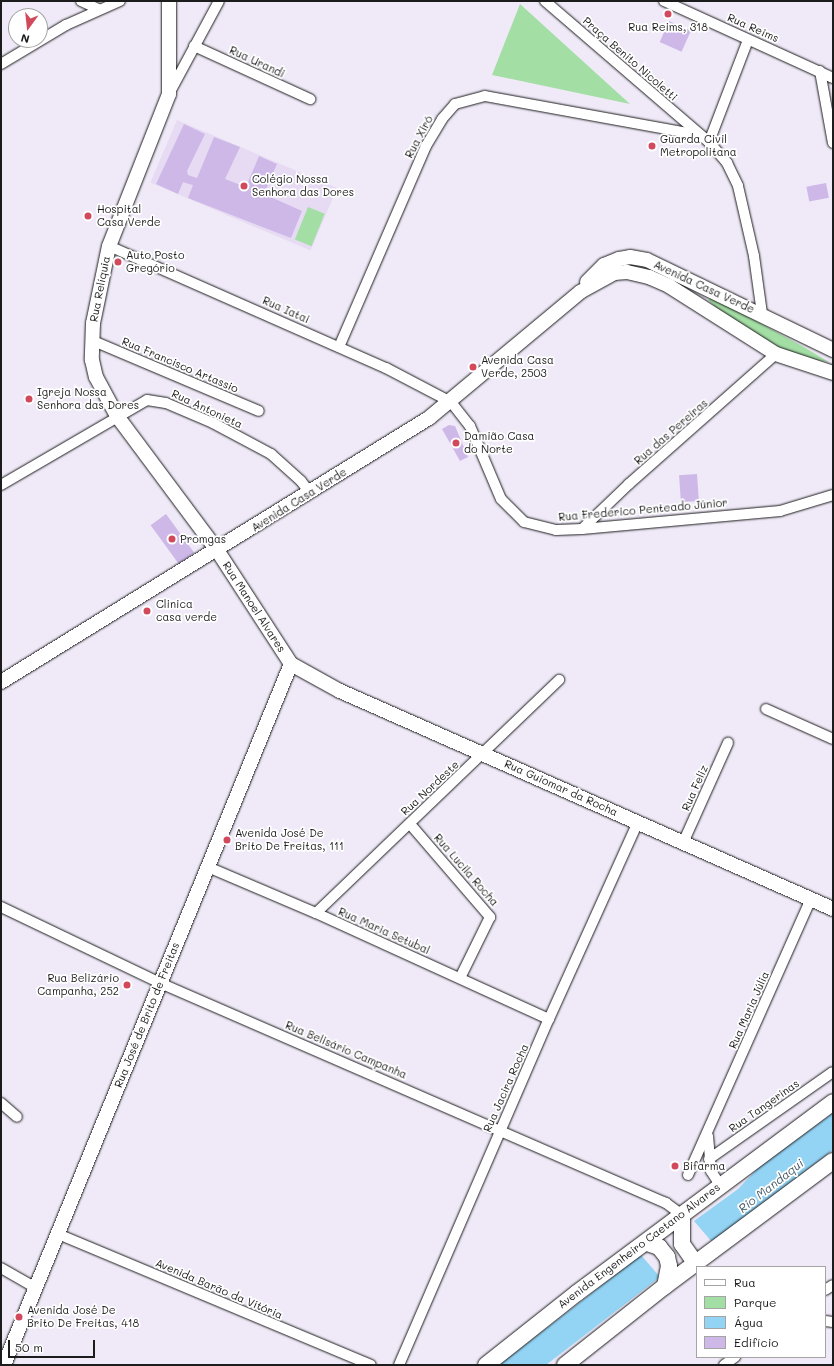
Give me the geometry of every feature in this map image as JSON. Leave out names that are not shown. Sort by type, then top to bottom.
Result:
[{"type":"main road","name":"Avenida Engenheiro Caetano Alvares","points":[[486,1365],[577,1293],[647,1243],[720,1186],[833,1102]]},
{"type":"main road","points":[[682,1215],[682,1244],[698,1265],[833,1161]]},
{"type":"main road","points":[[647,1243],[658,1247],[666,1257],[669,1266],[665,1286]]},
{"type":"main road","points":[[565,1365],[665,1286],[696,1266]]},
{"type":"street","points":[[81,1],[98,9]]},
{"type":"street","name":"Rua Relíquia","points":[[169,1],[169,94],[109,246],[91,340],[96,377],[117,416],[217,550]]},
{"type":"street","points":[[169,94],[219,1]]},
{"type":"street","name":"Praça Benito Nicoletti","points":[[545,1],[709,142],[727,163],[738,186],[754,256],[762,314]]},
{"type":"street","name":"Rua Reims","points":[[664,1],[828,75]]},
{"type":"street","points":[[1,64],[98,9],[114,2]]},
{"type":"street","points":[[709,142],[748,40]]},
{"type":"street","name":"Rua Urandi","points":[[194,46],[310,100]]},
{"type":"street","points":[[828,75],[833,143]]},
{"type":"street","name":"Rua Xiró","points":[[339,347],[426,146],[442,119],[456,104],[477,97],[492,97],[700,135]]},
{"type":"street","name":"Rua Iatai","points":[[109,246],[339,347],[451,402]]},
{"type":"street","name":"Avenida Casa Verde","points":[[1,682],[310,493],[451,402],[580,292],[604,265],[630,257],[661,266],[833,350]]},
{"type":"street","name":"Avenida Casa Verde","points":[[580,292],[614,273],[627,272],[649,277],[669,286],[776,354],[833,373]]},
{"type":"street","name":"Rua Francisco Artassio","points":[[91,340],[259,411]]},
{"type":"street","name":"Rua das Pereiras","points":[[582,529],[629,484],[776,354]]},
{"type":"street","name":"Rua Antonieta","points":[[1,485],[117,416],[147,400],[166,403],[213,423],[271,454],[301,481],[310,493]]},
{"type":"street","name":"Rua Frederico Penteado Júnior","points":[[451,402],[470,426],[490,477],[501,499],[511,512],[524,522],[538,527],[556,530],[582,529],[780,511],[833,495]]},
{"type":"street","name":"Rua Manoel Alvares","points":[[217,550],[291,664]]},
{"type":"street","name":"Rua Guiomar da Rocha","points":[[291,664],[333,688],[833,909]]},
{"type":"street","name":"Rua José de Brito de Freitas","points":[[4,1365],[291,664]]},
{"type":"street","name":"Rua Nordeste","points":[[316,913],[559,680]]},
{"type":"street","points":[[766,709],[833,739]]},
{"type":"street","name":"Rua Feliz","points":[[684,843],[728,743]]},
{"type":"street","name":"Rua Jacira Rocha","points":[[399,1365],[500,1130],[638,822]]},
{"type":"street","name":"Rua Lucila Rocha","points":[[410,824],[490,917],[460,978]]},
{"type":"street","name":"Rua Maria Setubal","points":[[208,867],[316,913],[549,1019]]},
{"type":"street","name":"Rua Maria Júlia","points":[[688,1175],[811,898]]},
{"type":"street","name":"Rua Belisário Campanha","points":[[1,907],[160,983],[500,1130],[666,1204],[682,1215]]},
{"type":"street","name":"Rua Tangerinas","points":[[709,1159],[833,1072]]},
{"type":"street","points":[[1,1103],[17,1117]]},
{"type":"street","name":"Rua Maria Júlia","points":[[708,1132],[711,1171],[720,1186]]},
{"type":"street","name":"Avenida Barão da Vitória","points":[[58,1234],[371,1365]]},
{"type":"street","points":[[1,1268],[36,1288]]},
{"type":"street","points":[[724,1365],[733,1358]]},
{"type":"shaded area","name":"Colégio Nossa Senhora das Dores","points":[[177,120],[337,188],[311,251],[150,183]]},
{"type":"green space","points":[[520,4],[630,104],[492,75]]},
{"type":"green space","points":[[308,207],[325,214],[312,246],[295,239]]},
{"type":"green space","points":[[712,297],[829,362],[793,356],[720,311],[708,300]]},
{"type":"water","name":"Rio Mandaqui","points":[[833,1113],[833,1150],[712,1242],[694,1221],[738,1189],[759,1167]]},
{"type":"water","points":[[641,1255],[660,1277],[546,1365],[499,1365]]},
{"type":"building","points":[[669,21],[691,31],[682,52],[660,42]]},
{"type":"building","points":[[184,124],[205,134],[187,171],[188,175],[197,178],[214,137],[240,147],[225,179],[246,187],[259,156],[277,164],[264,194],[302,211],[291,238],[188,198],[193,185],[183,182],[178,194],[156,184]]},
{"type":"building","points":[[826,183],[829,198],[809,202],[806,187]]},
{"type":"building","name":"Damião Casa do Norte","points":[[449,425],[455,426],[468,457],[460,461],[442,429]]},
{"type":"building","points":[[697,474],[699,501],[681,502],[679,475]]},
{"type":"building","name":"Promgas","points":[[166,514],[194,553],[179,564],[151,525]]},
{"type":"place","name":"Rua Reims, 318","points":[[668,14]]},
{"type":"place","name":"Guarda Civil Metropolitana","points":[[652,146]]},
{"type":"place","name":"Colégio Nossa Senhora das Dores","points":[[244,186]]},
{"type":"place","name":"Hospital Casa Verde","points":[[88,216]]},
{"type":"place","name":"Auto Posto Gregório","points":[[118,262]]},
{"type":"place","name":"Avenida Casa Verde, 2503","points":[[473,367]]},
{"type":"place","name":"Igreja Nossa Senhora das Dores","points":[[29,399]]},
{"type":"place","name":"Damião Casa do Norte","points":[[456,443]]},
{"type":"place","name":"Promgas","points":[[172,539]]},
{"type":"place","name":"Clinica casa verde","points":[[147,611]]},
{"type":"place","name":"Avenida José De Brito De Freitas, 111","points":[[227,840]]},
{"type":"place","name":"Rua Belizário Campanha, 252","points":[[127,985]]},
{"type":"place","name":"Bifarma","points":[[675,1166]]},
{"type":"place","name":"Avenida José De Brito De Freitas, 418","points":[[19,1317]]}]
